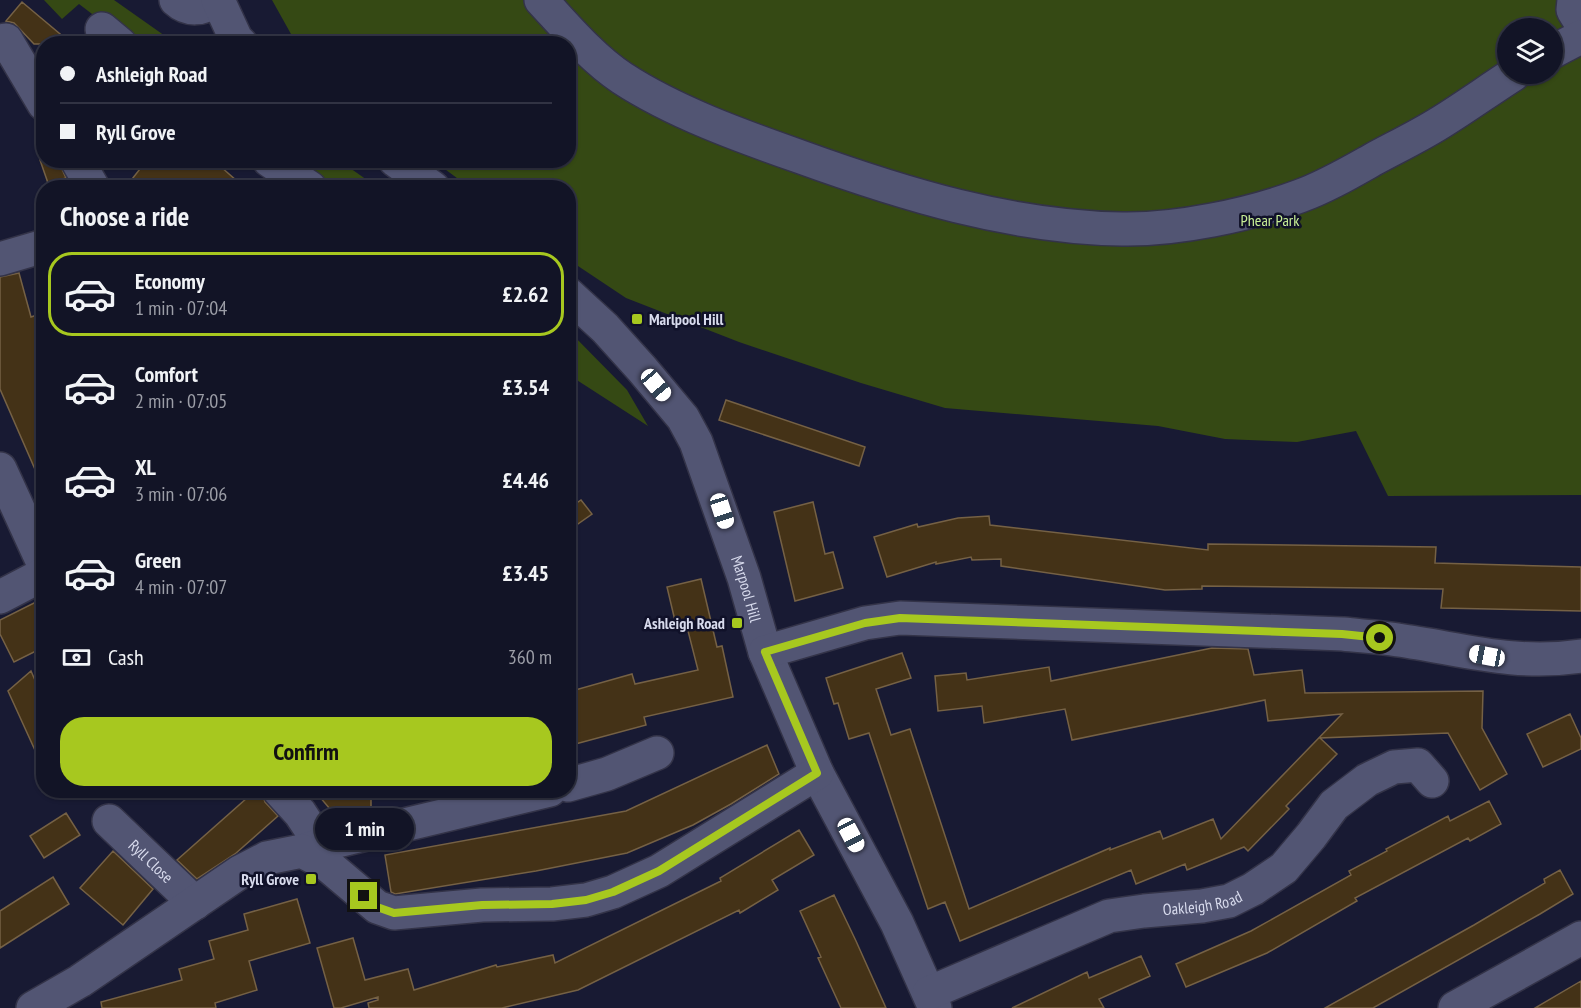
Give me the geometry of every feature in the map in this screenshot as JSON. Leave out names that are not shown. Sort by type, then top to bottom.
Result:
[{"type":"street","points":[[176,0],[185,6],[198,9],[217,0],[235,36]]},
{"type":"street","points":[[541,0],[573,36]]},
{"type":"street","points":[[1574,0],[1573,9],[1581,23]]},
{"type":"street","points":[[1563,46],[1581,37]]},
{"type":"street","points":[[576,39],[621,77],[667,102],[745,137],[857,177],[977,212],[1075,227],[1124,230],[1202,221],[1301,196],[1338,179],[1437,124],[1499,84]]},
{"type":"street","points":[[0,41],[6,40],[36,91]]},
{"type":"street","points":[[281,168],[298,180]]},
{"type":"street","points":[[0,259],[36,248]]},
{"type":"street","name":"Marpool Hill","points":[[576,301],[605,328],[642,369],[683,418],[696,442],[733,544],[765,652],[817,773],[897,923],[932,1000]]},
{"type":"street","points":[[0,469],[33,512]]},
{"type":"street","points":[[0,597],[36,578]]},
{"type":"street","points":[[765,652],[865,623],[900,618],[1342,634],[1398,640],[1487,656],[1551,660],[1581,656]]},
{"type":"street","points":[[576,783],[607,774],[657,753]]},
{"type":"street","name":"Oakleigh Road","points":[[932,1000],[1109,916],[1229,901],[1253,889],[1284,868],[1334,805],[1367,780],[1394,767],[1418,765],[1432,781]]},
{"type":"street","points":[[286,798],[300,813],[312,848],[325,863],[377,907],[394,913],[482,905],[552,904],[586,900],[613,892],[659,871],[817,773]]},
{"type":"street","points":[[33,1008],[80,981],[240,872],[267,858],[517,798]]},
{"type":"street","name":"Ryll Close","points":[[109,821],[195,903]]},
{"type":"street","points":[[1455,1008],[1581,938]]},
{"type":"green space","points":[[44,0],[114,0],[165,36],[121,36],[79,4],[62,19]]},
{"type":"green space","name":"Phear Park","points":[[272,0],[1581,0],[1581,495],[1388,496],[1356,431],[1297,442],[1225,439],[1158,426],[945,408],[861,383],[739,342],[626,298],[576,265],[576,180],[460,180],[443,168],[576,168],[576,36],[292,36]]},
{"type":"green space","points":[[294,168],[350,168],[367,180],[313,180]]},
{"type":"green space","points":[[576,338],[627,390],[648,426],[576,380]]},
{"type":"building","points":[[22,2],[62,36],[36,36],[36,44],[34,44],[14,23],[6,21]]},
{"type":"building","points":[[43,168],[62,168],[66,178],[59,180],[47,180]]},
{"type":"building","points":[[141,168],[222,168],[236,180],[131,180]]},
{"type":"building","points":[[19,273],[31,317],[36,315],[36,472],[0,389],[0,277]]},
{"type":"building","points":[[726,400],[865,447],[859,466],[719,420]]},
{"type":"building","points":[[581,500],[592,514],[576,525],[576,503]]},
{"type":"building","points":[[813,502],[825,554],[833,552],[843,588],[795,601],[774,512]]},
{"type":"building","points":[[989,516],[990,525],[1208,550],[1208,544],[1436,547],[1435,563],[1581,567],[1581,611],[1441,608],[1443,589],[1202,586],[1202,589],[1165,590],[1001,566],[1001,559],[972,560],[971,557],[936,564],[936,562],[887,577],[874,537],[917,524],[918,527],[958,518]]},
{"type":"building","points":[[701,579],[717,647],[722,646],[733,697],[644,717],[646,725],[576,744],[576,690],[632,674],[635,684],[698,670],[686,623],[676,625],[667,587]]},
{"type":"building","points":[[36,602],[36,651],[14,662],[0,634],[0,620]]},
{"type":"building","points":[[1212,648],[1248,649],[1254,675],[1302,670],[1305,693],[1483,691],[1482,728],[1507,774],[1480,790],[1448,733],[1320,738],[1337,754],[1286,806],[1289,809],[1248,851],[1244,847],[1187,870],[1185,864],[1136,884],[1131,870],[960,941],[945,902],[928,909],[869,733],[849,739],[838,703],[834,704],[826,678],[902,653],[911,678],[876,689],[891,735],[910,729],[969,909],[1110,848],[1110,850],[1160,831],[1163,839],[1213,819],[1221,839],[1342,714],[1268,721],[1265,700],[1072,740],[1065,709],[984,723],[982,706],[938,711],[935,676],[966,673],[967,680],[1049,667],[1051,681]]},
{"type":"building","points":[[31,671],[36,683],[36,752],[8,691]]},
{"type":"building","points":[[1570,714],[1581,738],[1581,749],[1543,767],[1527,734]]},
{"type":"building","points":[[767,745],[779,774],[693,825],[627,853],[536,871],[395,894],[391,892],[385,855],[626,811]]},
{"type":"building","points":[[247,798],[264,798],[278,816],[235,854],[197,879],[177,860]]},
{"type":"building","points":[[321,798],[371,798],[371,814],[340,821]]},
{"type":"building","points":[[1489,801],[1501,824],[1470,841],[1468,838],[1355,898],[1357,901],[1267,953],[1186,987],[1176,964],[1251,931],[1351,875],[1349,871],[1387,851],[1386,849],[1448,816],[1450,821]]},
{"type":"building","points":[[66,813],[80,835],[44,858],[30,836]]},
{"type":"building","points":[[799,830],[814,855],[772,880],[778,890],[740,913],[739,910],[578,990],[502,1008],[369,1008],[368,1003],[378,1000],[378,997],[334,1008],[317,948],[353,938],[365,980],[408,969],[414,990],[496,965],[497,967],[553,955],[555,963],[721,881],[720,878]]},
{"type":"building","points":[[113,851],[153,889],[123,925],[80,888]]},
{"type":"building","points":[[1560,870],[1573,894],[1540,914],[1373,1008],[1325,1008],[1474,925],[1545,883],[1544,879]]},
{"type":"building","points":[[53,877],[69,904],[0,948],[0,911]]},
{"type":"building","points":[[834,895],[886,1008],[841,1008],[800,911]]},
{"type":"building","points":[[297,899],[310,943],[249,961],[257,990],[215,1003],[216,1008],[102,1008],[101,1002],[182,980],[179,969],[214,959],[209,941],[248,930],[244,914]]},
{"type":"building","points":[[1141,956],[1150,976],[1099,999],[1104,1008],[1012,1008],[1087,972],[1089,978]]},
{"type":"building","points":[[1581,981],[1581,1008],[1535,1008]]},
{"type":"place","name":"Marlpool Hill","points":[[637,319]]},
{"type":"place","name":"Ashleigh Road","points":[[737,623]]},
{"type":"place","name":"Ryll Grove","points":[[311,879]]},
{"type":"route","points":[[364,896],[377,907],[394,913],[426,912],[482,905],[552,904],[586,900],[613,892],[659,871],[817,773],[765,652],[865,623],[900,618],[1342,634],[1380,638]]}]
